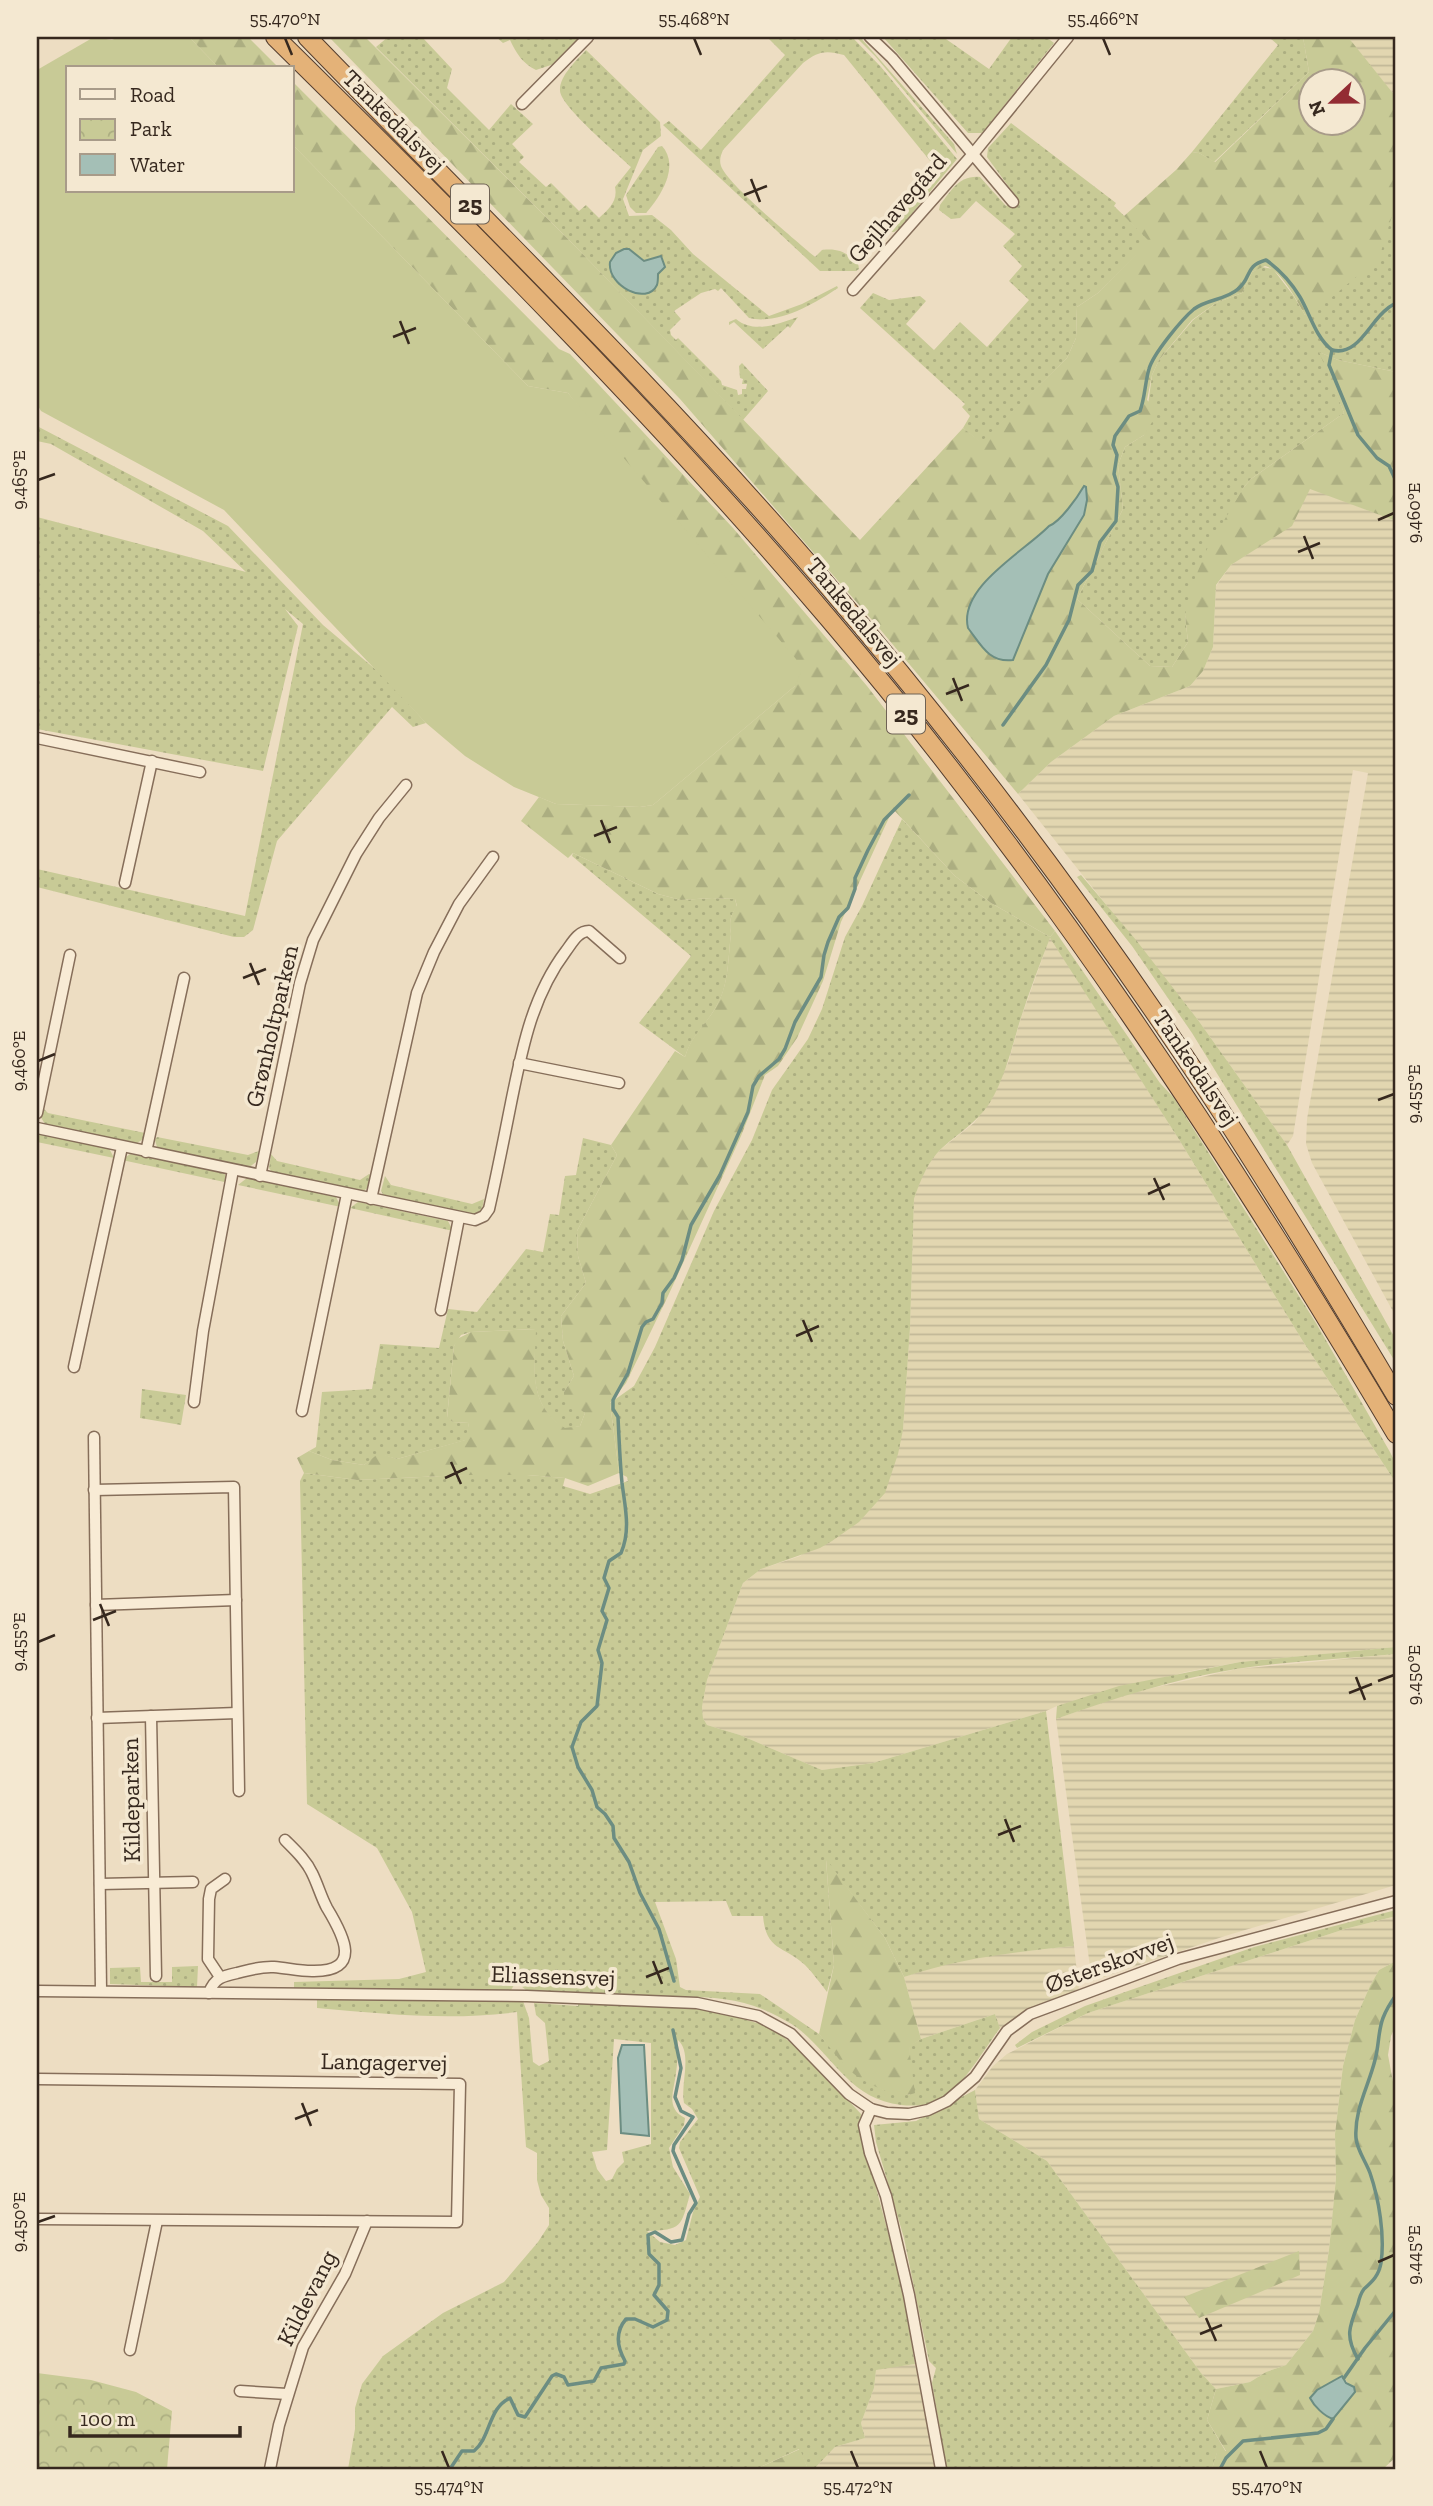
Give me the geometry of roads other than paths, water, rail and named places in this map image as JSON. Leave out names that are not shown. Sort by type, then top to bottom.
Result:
[{"type":"highway","name":"Tankedalsvej","points":[[275,37],[632,398],[833,623],[943,760],[1136,1020],[1234,1170],[1396,1434]]},
{"type":"highway","name":"Tankedalsvej","points":[[307,37],[716,458],[822,579],[954,740],[1110,949],[1206,1089],[1396,1396]]},
{"type":"street","points":[[522,104],[588,37]]},
{"type":"street","name":"Gejlhavegård","points":[[870,37],[892,58],[1013,202]]},
{"type":"street","name":"Gejlhavegård","points":[[853,289],[973,154],[1068,37]]},
{"type":"street","points":[[37,738],[200,772]]},
{"type":"street","points":[[125,883],[152,761]]},
{"type":"street","name":"Grønholtparken","points":[[260,1176],[300,983],[313,940],[356,854],[379,818],[406,785]]},
{"type":"street","points":[[371,1199],[417,993],[433,952],[459,904],[493,857]]},
{"type":"street","points":[[37,1128],[475,1220],[484,1216],[489,1209],[519,1063],[536,1004],[554,968],[584,931],[589,931],[620,958]]},
{"type":"street","points":[[37,1113],[70,955]]},
{"type":"street","points":[[146,1152],[184,978]]},
{"type":"street","points":[[519,1063],[619,1083]]},
{"type":"street","points":[[74,1367],[121,1147]]},
{"type":"street","points":[[194,1402],[202,1331],[233,1170]]},
{"type":"street","points":[[302,1410],[347,1194]]},
{"type":"street","points":[[441,1310],[458,1218]]},
{"type":"street","points":[[195,1389],[207,1392]]},
{"type":"street","name":"Kildeparken","points":[[94,1437],[101,1990]]},
{"type":"street","points":[[94,1490],[234,1487],[239,1791]]},
{"type":"street","points":[[96,1605],[236,1601]]},
{"type":"street","name":"Kildeparken","points":[[97,1718],[237,1713]]},
{"type":"street","name":"Kildeparken","points":[[151,1716],[156,1976]]},
{"type":"street","points":[[209,1993],[212,1984],[220,1977],[271,1966],[326,1971],[342,1963],[345,1946],[341,1931],[302,1856],[285,1840]]},
{"type":"street","points":[[291,1864],[302,1856]]},
{"type":"street","points":[[220,1977],[208,1959],[208,1899],[212,1889],[225,1879]]},
{"type":"street","name":"Kildeparken","points":[[100,1884],[193,1882]]},
{"type":"street","name":"Østerskovvej","points":[[871,2109],[909,2114],[928,2110],[947,2101],[975,2077],[1007,2031],[1030,2014],[1178,1959],[1396,1901]]},
{"type":"street","name":"Eliassensvej","points":[[37,1990],[527,1996],[698,2003],[758,2016],[790,2034],[849,2094],[871,2109]]},
{"type":"street","name":"Langagervej","points":[[37,2079],[460,2084],[457,2222],[37,2219]]},
{"type":"street","points":[[871,2109],[864,2125],[870,2153],[886,2196],[909,2295],[941,2469]]},
{"type":"street","points":[[130,2350],[157,2221]]},
{"type":"street","name":"Kildevang","points":[[270,2469],[287,2394],[303,2347],[345,2274],[367,2221]]},
{"type":"street","points":[[240,2391],[287,2394]]},
{"type":"water","points":[[629,249],[644,261],[661,256],[665,267],[658,274],[657,285],[652,291],[637,293],[615,279],[610,262],[616,253]]},
{"type":"water","points":[[1084,486],[1087,500],[1084,515],[1048,574],[1013,660],[992,656],[968,628],[968,613],[973,598],[996,571],[1058,520]]},
{"type":"water","points":[[622,2045],[644,2045],[649,2136],[621,2133],[618,2058]]},
{"type":"water","points":[[1342,2376],[1346,2383],[1354,2387],[1355,2392],[1333,2419],[1326,2416],[1310,2398],[1317,2390]]},
{"type":"waterway","points":[[1003,725],[1046,665],[1069,620],[1078,585],[1092,571],[1100,542],[1116,521],[1118,487],[1114,474],[1117,455],[1113,445],[1115,436],[1129,416],[1140,411],[1152,363],[1182,320],[1199,306],[1233,293],[1242,285],[1251,269],[1266,260],[1293,286],[1317,332],[1332,350]]},
{"type":"waterway","points":[[1332,350],[1341,351],[1356,343],[1381,314],[1396,303]]},
{"type":"waterway","points":[[1332,350],[1329,365],[1358,435],[1377,458],[1389,466],[1396,481]]},
{"type":"waterway","points":[[674,1981],[659,1929],[640,1893],[629,1862],[614,1838],[613,1826],[597,1807],[592,1790],[578,1767],[572,1747],[581,1722],[597,1706],[602,1663],[598,1650],[607,1620],[602,1611],[609,1588],[604,1578],[609,1561],[621,1553],[626,1536],[618,1417],[613,1409],[613,1400],[628,1373],[642,1327],[653,1319],[662,1303],[663,1293],[682,1260],[691,1225],[720,1175],[748,1112],[753,1086],[759,1076],[779,1059],[795,1022],[821,977],[828,942],[839,917],[848,908],[855,889],[855,878],[868,850],[884,820],[909,795]]},
{"type":"waterway","points":[[1358,2359],[1351,2344],[1351,2326],[1362,2292],[1379,2271],[1382,2241],[1376,2194],[1358,2147],[1356,2128],[1376,2055],[1381,2023],[1396,1995]]},
{"type":"waterway","points":[[450,2469],[462,2451],[474,2451],[480,2445],[493,2415],[510,2398],[518,2415],[525,2417],[552,2376],[556,2374],[564,2377],[568,2385],[594,2381],[601,2368],[624,2364],[618,2340],[626,2319],[635,2319],[653,2327],[667,2320],[668,2311],[654,2295],[659,2285],[659,2264],[649,2254],[648,2235],[655,2232],[671,2242],[682,2240],[689,2214],[696,2203],[673,2151],[674,2145],[693,2117],[681,2111],[675,2097],[681,2068],[673,2030]]},
{"type":"waterway","points":[[1344,2378],[1396,2310]]},
{"type":"waterway","points":[[1220,2469],[1226,2458],[1243,2441],[1318,2433],[1326,2429],[1333,2419]]}]
